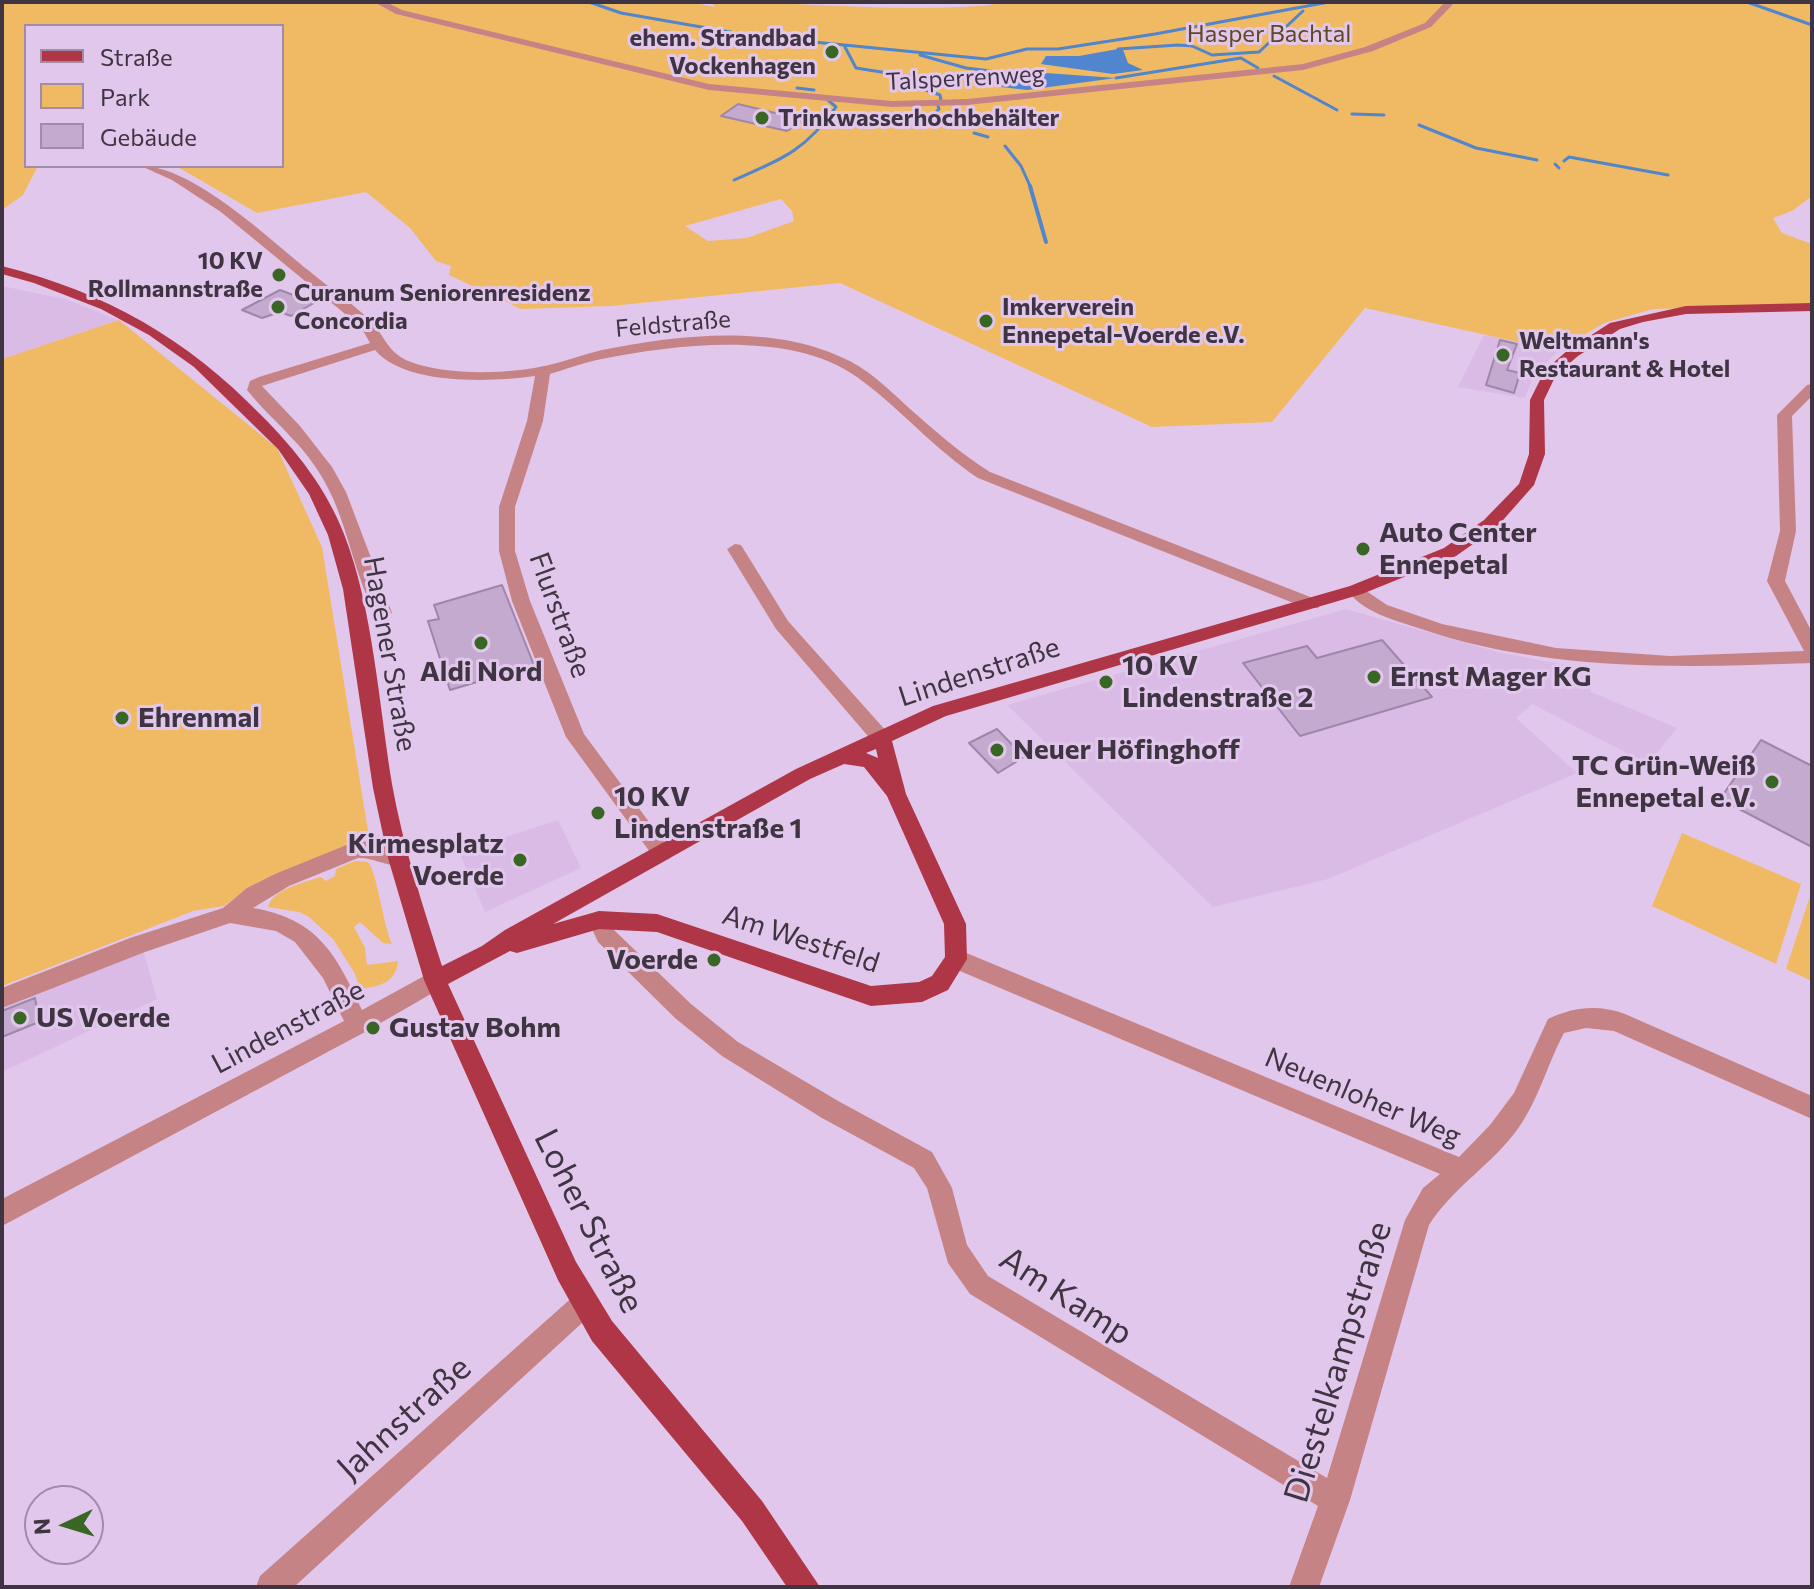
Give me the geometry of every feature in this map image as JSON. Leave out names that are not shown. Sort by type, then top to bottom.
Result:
[{"type":"main road","name":"Hagener Straße","points":[[2,270],[39,280],[106,306],[154,332],[199,364],[240,402],[283,446],[317,494],[336,535],[352,589],[383,788],[398,858],[435,980]]},
{"type":"main road","name":"Lindenstraße","points":[[435,980],[490,953],[662,853],[880,737],[963,704],[1356,590],[1404,573],[1465,543],[1490,524],[1519,495],[1536,464],[1537,400],[1542,385],[1559,365],[1615,326],[1659,314],[1712,308],[1812,307]]},
{"type":"main road","points":[[880,737],[887,752],[896,794],[955,924],[956,959]]},
{"type":"main road","points":[[841,756],[870,761],[896,794]]},
{"type":"main road","points":[[598,888],[599,920]]},
{"type":"main road","name":"Am Westfeld","points":[[490,953],[599,920],[657,923],[871,996],[922,992],[940,983],[956,959]]},
{"type":"main road","name":"Loher Straße","points":[[435,980],[535,1204],[585,1303],[622,1358],[752,1511],[805,1587]]},
{"type":"street","name":"Talsperrenweg","points":[[379,2],[399,12],[533,42],[696,85],[892,104],[967,102],[1303,67],[1369,49],[1428,25],[1450,2]]},
{"type":"street","name":"Feldstraße","points":[[152,168],[176,178],[225,209],[366,324],[390,358],[421,370],[482,375],[543,371],[600,355],[644,348],[762,342],[811,349],[832,356],[862,374],[953,455],[984,475],[1312,604]]},
{"type":"street","points":[[378,345],[264,380],[255,384],[254,390],[295,429],[324,467],[338,492],[383,613]]},
{"type":"street","name":"Flurstraße","points":[[543,371],[535,421],[507,507],[507,551],[521,601],[576,737],[662,853]]},
{"type":"street","points":[[1812,388],[1784,415],[1788,531],[1776,581],[1812,649]]},
{"type":"street","points":[[735,549],[770,608],[812,662],[880,737]]},
{"type":"street","points":[[1356,590],[1381,609],[1439,629],[1556,654],[1670,662],[1812,657]]},
{"type":"street","points":[[2,998],[138,945],[230,914],[255,894],[282,880],[356,850],[368,849],[398,858]]},
{"type":"street","points":[[230,914],[265,919],[293,929],[312,945],[341,988],[357,1025]]},
{"type":"street","name":"Am Kamp","points":[[599,920],[606,936],[683,1011],[730,1049],[831,1110],[923,1160],[934,1171],[954,1245],[963,1266],[979,1285],[1335,1500]]},
{"type":"street","name":"Neuenloher Weg","points":[[956,959],[1462,1171],[1494,1141],[1514,1115],[1529,1089],[1556,1026],[1577,1018],[1617,1021],[1812,1108]]},
{"type":"street","name":"Lindenstraße","points":[[2,1213],[357,1025],[435,980]]},
{"type":"street","name":"Diestelkampstraße","points":[[1304,1587],[1335,1500],[1418,1220],[1432,1197],[1462,1171]]},
{"type":"street","name":"Jahnstraße","points":[[271,1587],[585,1303]]},
{"type":"shaded area","points":[[2,286],[65,299],[119,320],[2,359]]},
{"type":"shaded area","points":[[1484,335],[1558,351],[1533,376],[1525,398],[1458,387]]},
{"type":"shaded area","points":[[1346,609],[1498,652],[1586,669],[1591,692],[1677,728],[1648,764],[1532,704],[1516,718],[1577,773],[1328,879],[1213,907],[1007,705]]},
{"type":"shaded area","name":"Kirmesplatz Voerde","points":[[558,820],[581,868],[485,912],[459,852]]},
{"type":"shaded area","points":[[143,949],[157,999],[2,1072],[2,1002]]},
{"type":"green space","name":"Hasper Bachtal","points":[[2,2],[689,2],[715,7],[711,2],[746,2],[922,8],[993,5],[983,2],[1812,2],[1812,196],[1792,211],[1773,218],[1782,233],[1812,244],[1812,306],[1653,309],[1604,323],[1558,351],[1365,308],[1272,422],[1152,427],[840,283],[611,306],[521,309],[449,275],[451,266],[436,261],[410,228],[366,192],[257,213],[179,168],[284,168],[284,24],[24,24],[24,168],[37,168],[23,195],[2,210]],"holes":[[[781,199],[792,211],[794,221],[747,238],[708,241],[685,226]]]},
{"type":"green space","points":[[119,320],[277,448],[322,547],[369,837],[246,890],[224,906],[193,911],[2,986],[2,359]]},
{"type":"green space","points":[[1682,833],[1801,884],[1776,964],[1652,906]]},
{"type":"green space","points":[[355,861],[368,862],[371,868],[392,944],[383,943],[360,922],[354,927],[365,948],[367,965],[398,961],[390,979],[367,988],[360,988],[354,972],[333,939],[309,917],[299,912],[268,907],[282,891],[321,877],[326,881],[335,876],[336,869]]},
{"type":"green space","points":[[1812,890],[1812,981],[1786,969]]},
{"type":"water","points":[[1123,50],[1128,63],[1143,70],[1113,74],[1041,64],[1046,56],[1079,56]]},
{"type":"water","points":[[1013,72],[1116,78],[1027,90],[1001,87]]},
{"type":"building","name":"Trinkwasserhochbehälter","points":[[738,104],[804,120],[787,131],[721,116]]},
{"type":"building","name":"Curanum Seniorenresidenz Concordia","points":[[280,290],[314,303],[291,316],[280,312],[262,318],[242,310]]},
{"type":"building","name":"Weltmann's Restaurant & Hotel","points":[[1500,340],[1517,344],[1507,370],[1520,373],[1514,393],[1486,385]]},
{"type":"building","name":"Aldi Nord","points":[[502,585],[534,665],[450,690],[428,621],[439,619],[434,605]]},
{"type":"building","points":[[1382,640],[1432,697],[1300,736],[1243,663],[1307,646],[1317,658]]},
{"type":"building","name":"Neuer Höfinghoff","points":[[997,729],[1024,757],[998,773],[969,743]]},
{"type":"building","name":"TC Grün-Weiß Ennepetal e.V.","points":[[1761,740],[1812,766],[1812,847],[1720,799]]},
{"type":"building","name":"US Voerde","points":[[35,998],[39,1022],[2,1037],[2,1011]]},
{"type":"waterway","points":[[589,2],[621,13],[753,36],[986,59],[1027,49],[1058,49],[1155,34],[1329,2]]},
{"type":"waterway","points":[[1747,2],[1812,25]]},
{"type":"waterway","points":[[1118,49],[1178,45],[1192,46],[1212,55],[1259,52],[1303,11]]},
{"type":"waterway","points":[[845,47],[856,68],[913,77],[917,87],[940,95],[941,100]]},
{"type":"waterway","points":[[920,55],[966,68],[1007,73]]},
{"type":"waterway","points":[[1116,78],[1241,58],[1258,68]]},
{"type":"waterway","points":[[1274,76],[1337,110]]},
{"type":"waterway","points":[[797,88],[814,90]]},
{"type":"waterway","points":[[734,180],[803,144],[836,107],[828,100]]},
{"type":"waterway","points":[[921,127],[939,109],[938,106]]},
{"type":"waterway","points":[[1352,114],[1384,115]]},
{"type":"waterway","points":[[1419,125],[1476,148],[1537,160]]},
{"type":"waterway","points":[[974,133],[988,137]]},
{"type":"waterway","points":[[1005,146],[1021,166],[1031,188]]},
{"type":"waterway","points":[[1564,161],[1569,157],[1668,175]]},
{"type":"waterway","points":[[1555,164],[1559,168]]},
{"type":"waterway","points":[[1030,186],[1046,242]]},
{"type":"place","name":"ehem. Strandbad Vockenhagen","points":[[832,52]]},
{"type":"place","name":"Trinkwasserhochbehälter","points":[[762,118]]},
{"type":"place","name":"10 KV Rollmannstraße","points":[[279,275]]},
{"type":"place","name":"Curanum Seniorenresidenz Concordia","points":[[278,307]]},
{"type":"place","name":"Imkerverein Ennepetal-Voerde e.V.","points":[[986,321]]},
{"type":"place","name":"Weltmann's Restaurant & Hotel","points":[[1503,355]]},
{"type":"place","name":"Auto Center Ennepetal","points":[[1363,549]]},
{"type":"place","name":"Aldi Nord","points":[[481,643]]},
{"type":"place","name":"Ernst Mager KG","points":[[1374,677]]},
{"type":"place","name":"10 KV Lindenstraße 2","points":[[1106,682]]},
{"type":"place","name":"Ehrenmal","points":[[122,718]]},
{"type":"place","name":"Neuer Höfinghoff","points":[[997,750]]},
{"type":"place","name":"TC Grün-Weiß Ennepetal e.V.","points":[[1772,782]]},
{"type":"place","name":"10 KV Lindenstraße 1","points":[[598,813]]},
{"type":"place","name":"Kirmesplatz Voerde","points":[[520,860]]},
{"type":"place","name":"Voerde","points":[[714,960]]},
{"type":"place","name":"US Voerde","points":[[20,1018]]},
{"type":"place","name":"Gustav Bohm","points":[[373,1028]]}]
